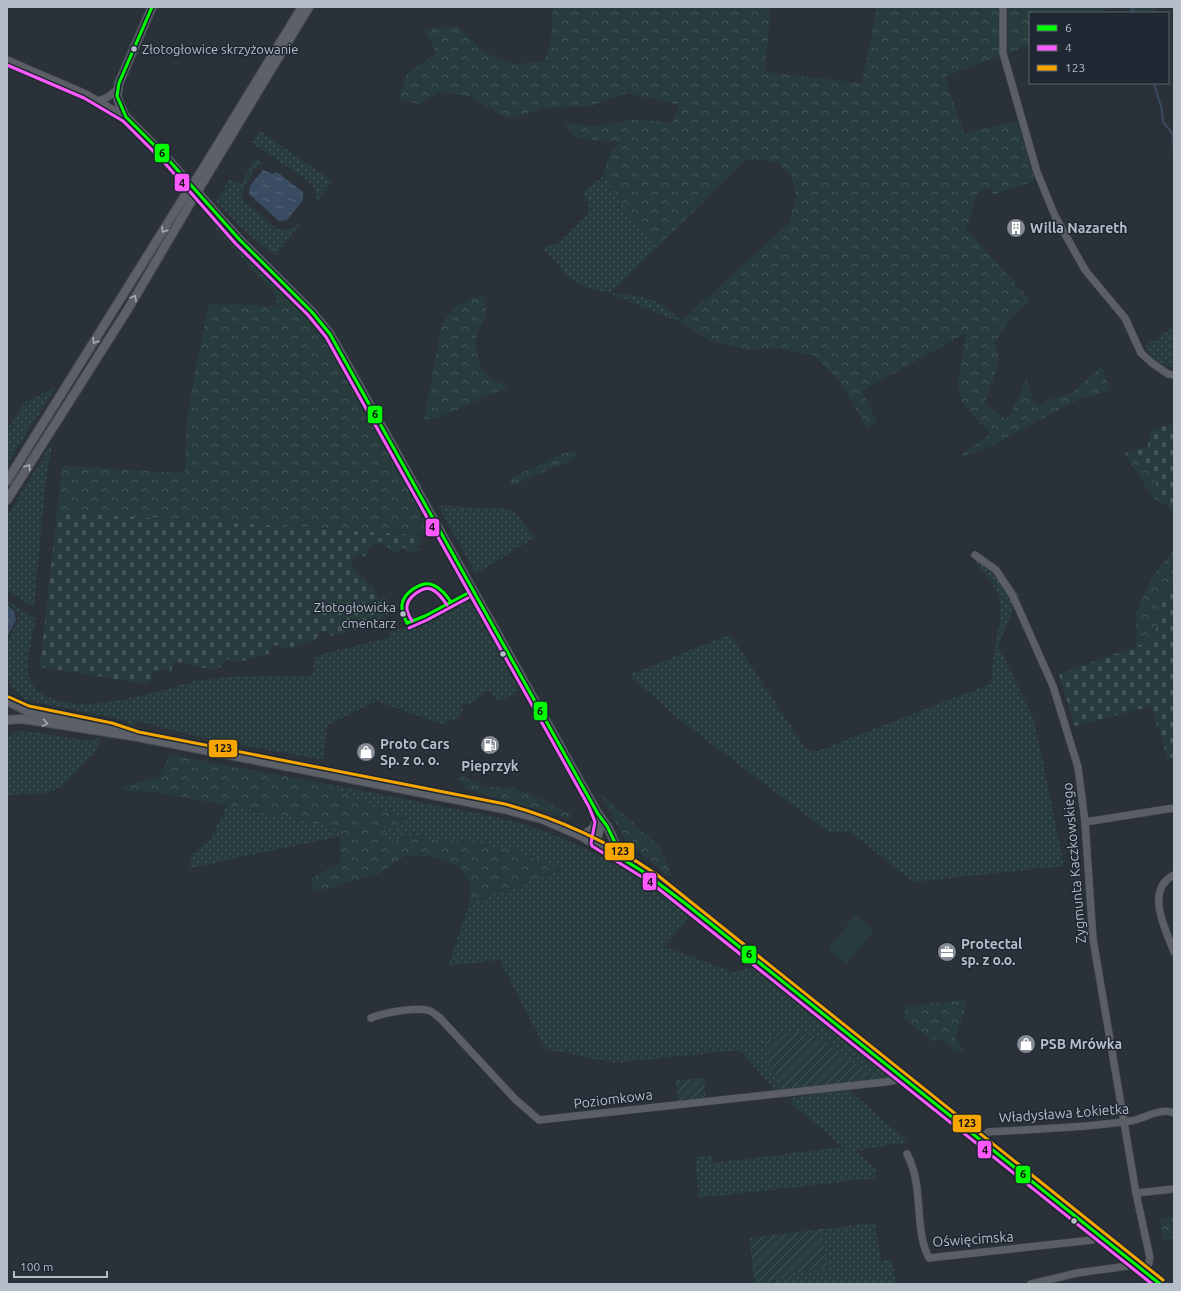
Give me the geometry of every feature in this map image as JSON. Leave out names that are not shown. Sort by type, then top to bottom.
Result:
[{"type":"main road","points":[[152,7],[121,76],[118,90],[119,103],[126,117],[166,157],[239,239],[312,312],[330,334],[474,589],[598,814],[607,826],[623,858]]},
{"type":"main road","points":[[202,177],[302,7]]},
{"type":"main road","points":[[7,481],[309,7]]},
{"type":"main road","points":[[7,500],[128,309],[188,199]]},
{"type":"main road","points":[[7,701],[27,711],[111,728],[138,737]]},
{"type":"main road","points":[[7,720],[23,719],[138,737],[504,808],[542,819],[596,843],[623,858],[670,891],[1160,1284]]},
{"type":"main road","points":[[581,836],[597,824],[598,814]]},
{"type":"main road","points":[[596,843],[600,822],[598,814]]},
{"type":"main road","points":[[596,843],[603,838],[607,826]]},
{"type":"street","points":[[1002,7],[1003,53],[1039,178],[1055,216],[1085,270],[1125,318],[1141,353],[1152,363],[1171,375]]},
{"type":"street","points":[[7,60],[72,87],[126,117]]},
{"type":"street","points":[[99,101],[118,90]]},
{"type":"street","name":"Zygmunta Kaczkowskiego","points":[[975,555],[996,570],[1014,596],[1049,675],[1072,742],[1078,766],[1085,822],[1093,939],[1136,1193],[1150,1258],[1145,1272]]},
{"type":"street","points":[[1085,822],[1174,808]]},
{"type":"street","points":[[1174,875],[1162,886],[1158,899],[1161,916],[1174,952]]},
{"type":"street","name":"Poziomkowa","points":[[371,1018],[422,1009],[430,1011],[440,1018],[514,1098],[539,1120],[885,1082],[897,1080],[901,1077]]},
{"type":"street","name":"Władysława Łokietka","points":[[981,1140],[988,1132],[1082,1127],[1141,1120],[1154,1112],[1170,1111],[1174,1113]]},
{"type":"street","name":"Oświęcimska","points":[[907,1154],[912,1163],[917,1183],[924,1244],[929,1258],[1092,1240],[1100,1236]]},
{"type":"street","points":[[1136,1193],[1174,1189]]},
{"type":"street","points":[[1031,1284],[1077,1273],[1128,1266],[1134,1263]]},
{"type":"green space","points":[[553,7],[766,7],[770,13],[765,72],[862,83],[877,7],[999,7],[999,56],[945,77],[964,133],[1017,121],[1035,181],[993,195],[991,188],[977,193],[966,229],[1030,300],[1004,327],[995,343],[999,360],[984,404],[1006,419],[1011,414],[1026,379],[1035,405],[1073,392],[1102,366],[1110,390],[1078,400],[993,445],[963,457],[962,454],[990,434],[962,403],[958,384],[966,333],[862,391],[877,422],[867,428],[839,380],[814,356],[776,348],[746,350],[711,341],[680,322],[789,223],[796,195],[791,176],[777,162],[747,159],[656,248],[625,208],[604,176],[608,157],[620,142],[584,139],[572,135],[564,123],[597,126],[632,120],[673,122],[679,105],[627,93],[590,106],[546,108],[508,119],[468,96],[441,92],[418,104],[399,99],[407,74],[436,53],[425,29],[457,26],[482,51],[512,64],[543,62],[551,42]]},
{"type":"green space","points":[[1008,7],[1112,7],[1101,12],[1029,12],[1029,44],[1008,54]]},
{"type":"green space","points":[[1132,7],[1155,7],[1157,12],[1133,12]]},
{"type":"green space","points":[[260,131],[332,181],[316,203],[315,188],[311,183],[252,143]]},
{"type":"green space","points":[[258,159],[264,165],[258,165],[244,187],[242,194],[244,201],[277,229],[287,230],[301,222],[276,256],[241,228],[216,201],[230,179],[241,184],[254,161]]},
{"type":"green space","points":[[604,176],[625,208],[656,248],[610,293],[632,295],[657,302],[673,312],[682,321],[680,322],[609,293],[587,288],[568,277],[543,248],[561,241],[587,215],[589,205],[583,192]]},
{"type":"green space","points":[[216,221],[311,317],[331,342],[438,535],[57,512],[62,466],[185,473],[186,428],[195,371],[209,304],[278,306],[275,295],[212,224]]},
{"type":"green space","points":[[483,296],[487,309],[485,319],[476,339],[478,356],[485,372],[508,387],[437,418],[424,420],[442,323],[455,307],[473,298]]},
{"type":"green space","points":[[1174,327],[1174,369],[1157,360],[1145,346]]},
{"type":"green space","points":[[56,387],[7,464],[7,430],[24,403]]},
{"type":"green space","points":[[1174,423],[1174,516],[1136,449],[1148,447],[1150,430]]},
{"type":"green space","points":[[53,441],[46,479],[34,607],[7,591],[7,517]]},
{"type":"green space","points":[[1136,449],[1168,506],[1153,498],[1124,453]]},
{"type":"green space","points":[[569,451],[577,453],[574,459],[514,485],[509,483],[513,477]]},
{"type":"green space","points":[[438,506],[504,508],[513,511],[535,537],[476,574]]},
{"type":"green space","points":[[57,512],[421,535],[422,537],[418,540],[421,544],[417,546],[419,549],[413,553],[411,550],[407,552],[404,547],[394,553],[386,545],[384,546],[381,541],[367,549],[369,553],[363,557],[361,554],[350,561],[361,578],[363,576],[369,586],[373,584],[376,590],[374,592],[379,601],[385,597],[390,603],[385,606],[387,608],[390,607],[392,611],[367,627],[331,636],[331,633],[327,634],[326,631],[319,633],[319,636],[316,637],[317,640],[284,649],[283,647],[279,648],[278,645],[271,647],[272,650],[268,651],[269,654],[235,663],[235,661],[231,662],[230,659],[223,661],[224,664],[220,665],[221,667],[212,670],[174,661],[171,672],[162,669],[161,672],[154,670],[149,684],[40,667]]},
{"type":"green space","points":[[1174,549],[1174,579],[1162,600],[1154,640],[1137,646],[1136,613],[1151,579]]},
{"type":"green space","points":[[976,558],[995,572],[1002,582],[1008,580],[1019,595],[998,646],[1034,719],[1064,866],[913,882],[849,831],[830,833],[681,721],[629,675],[730,634],[804,746],[810,751],[817,751],[990,684],[1001,607],[998,594],[993,585],[976,564]]},
{"type":"green space","points":[[1174,579],[1174,757],[1168,759],[1151,706],[1075,726],[1059,674],[1154,640],[1162,600]]},
{"type":"green space","points":[[7,601],[36,619],[29,651],[29,676],[31,682],[43,694],[58,701],[96,703],[116,701],[169,689],[193,681],[215,678],[313,675],[315,656],[391,637],[390,632],[426,621],[459,602],[460,604],[465,602],[473,604],[519,686],[515,693],[502,701],[496,700],[489,690],[468,706],[465,703],[460,707],[463,711],[455,721],[451,718],[445,725],[376,701],[327,725],[324,760],[203,738],[138,721],[133,726],[123,720],[27,700],[15,691],[8,675],[7,643],[18,621],[18,617],[17,613],[7,604]]},
{"type":"green space","points":[[20,730],[84,740],[100,738],[101,741],[93,753],[61,787],[46,793],[7,795],[7,737]]},
{"type":"green space","points":[[170,755],[322,783],[370,805],[406,818],[403,824],[385,829],[387,843],[407,837],[475,843],[517,851],[562,870],[469,904],[470,884],[459,866],[435,857],[406,855],[378,874],[314,892],[311,879],[341,862],[340,831],[297,818],[148,791],[121,791],[122,787],[158,777]]},
{"type":"green space","points":[[462,776],[487,787],[514,788],[543,800],[570,814],[570,819],[466,789],[457,778]]},
{"type":"green space","points":[[322,783],[512,821],[545,832],[590,851],[632,874],[692,914],[665,947],[733,972],[757,966],[892,1074],[892,1078],[878,1080],[877,1076],[854,1062],[821,1038],[794,1030],[784,1091],[776,1092],[740,1050],[615,1063],[546,1049],[499,960],[448,966],[469,904],[562,870],[517,851],[475,843],[407,837],[387,843],[385,829],[403,824],[406,818],[370,805]]},
{"type":"green space","points":[[603,796],[660,847],[672,876],[668,876],[627,842],[601,797]]},
{"type":"green space","points":[[227,806],[297,818],[340,831],[341,836],[190,868],[192,854],[210,840]]},
{"type":"green space","points":[[855,915],[874,930],[847,964],[828,949]]},
{"type":"green space","points":[[963,1000],[967,1003],[955,1038],[964,1051],[957,1053],[937,1037],[934,1042],[902,1017],[907,1006]]},
{"type":"green space","points":[[793,1030],[821,1038],[854,1062],[877,1076],[878,1080],[784,1091],[773,1073],[768,1061],[766,1041]]},
{"type":"green space","points":[[704,1078],[706,1099],[678,1102],[676,1080]]},
{"type":"green space","points":[[849,1090],[908,1142],[855,1151],[875,1168],[876,1178],[699,1198],[695,1157],[711,1155],[712,1163],[843,1147],[792,1104],[791,1098]]},
{"type":"green space","points":[[1174,1216],[1174,1239],[1163,1241],[1160,1218]]},
{"type":"green space","points":[[875,1223],[881,1262],[892,1258],[896,1284],[770,1284],[794,1273],[828,1267],[821,1229]]},
{"type":"green space","points":[[821,1229],[828,1267],[794,1273],[770,1284],[754,1284],[750,1238]]},
{"type":"water","points":[[263,170],[273,174],[277,172],[303,192],[303,200],[287,220],[279,221],[249,194],[250,186]]},
{"type":"water","points":[[7,605],[14,611],[16,620],[7,637]]},
{"type":"waterway","points":[[1131,7],[1133,12]]},
{"type":"waterway","points":[[1154,84],[1162,110],[1163,122],[1173,134],[1174,158]]},
{"type":"transit line","name":"6","points":[[152,7],[119,83],[117,96],[126,117],[166,157],[239,239],[312,312],[330,334],[598,814],[607,826],[623,859]]},
{"type":"transit line","name":"4","points":[[7,65],[84,98],[123,121],[162,160],[235,243],[308,315],[326,337],[589,807],[595,822],[591,843],[592,846],[650,882],[1152,1284]]},
{"type":"transit line","name":"6","points":[[407,623],[402,610],[403,600],[409,592],[419,586],[424,584],[436,586],[451,602]]},
{"type":"transit line","name":"4","points":[[412,621],[407,612],[408,603],[416,593],[424,589],[428,588],[434,590],[447,605]]},
{"type":"transit line","name":"6","points":[[407,623],[425,616],[466,594]]},
{"type":"transit line","name":"4","points":[[409,628],[468,598]]},
{"type":"transit line","name":"123","points":[[9,697],[29,706],[112,723],[139,732],[505,804],[565,824],[602,842],[656,874],[1163,1280]]},
{"type":"transit line","name":"6","points":[[608,850],[642,871],[686,904],[1160,1284]]},
{"type":"place","name":"Złotogłowice skrzyżowanie","points":[[134,49]]},
{"type":"place","name":"Willa Nazareth","points":[[1016,228]]},
{"type":"place","name":"Złotogłowicka cmentarz","points":[[403,614]]},
{"type":"place","name":"Pieprzyk","points":[[490,745]]},
{"type":"place","name":"Proto Cars Sp. z o. o.","points":[[366,752]]},
{"type":"place","name":"Protectal sp. z o.o.","points":[[947,952]]},
{"type":"place","name":"PSB Mrówka","points":[[1026,1044]]}]
